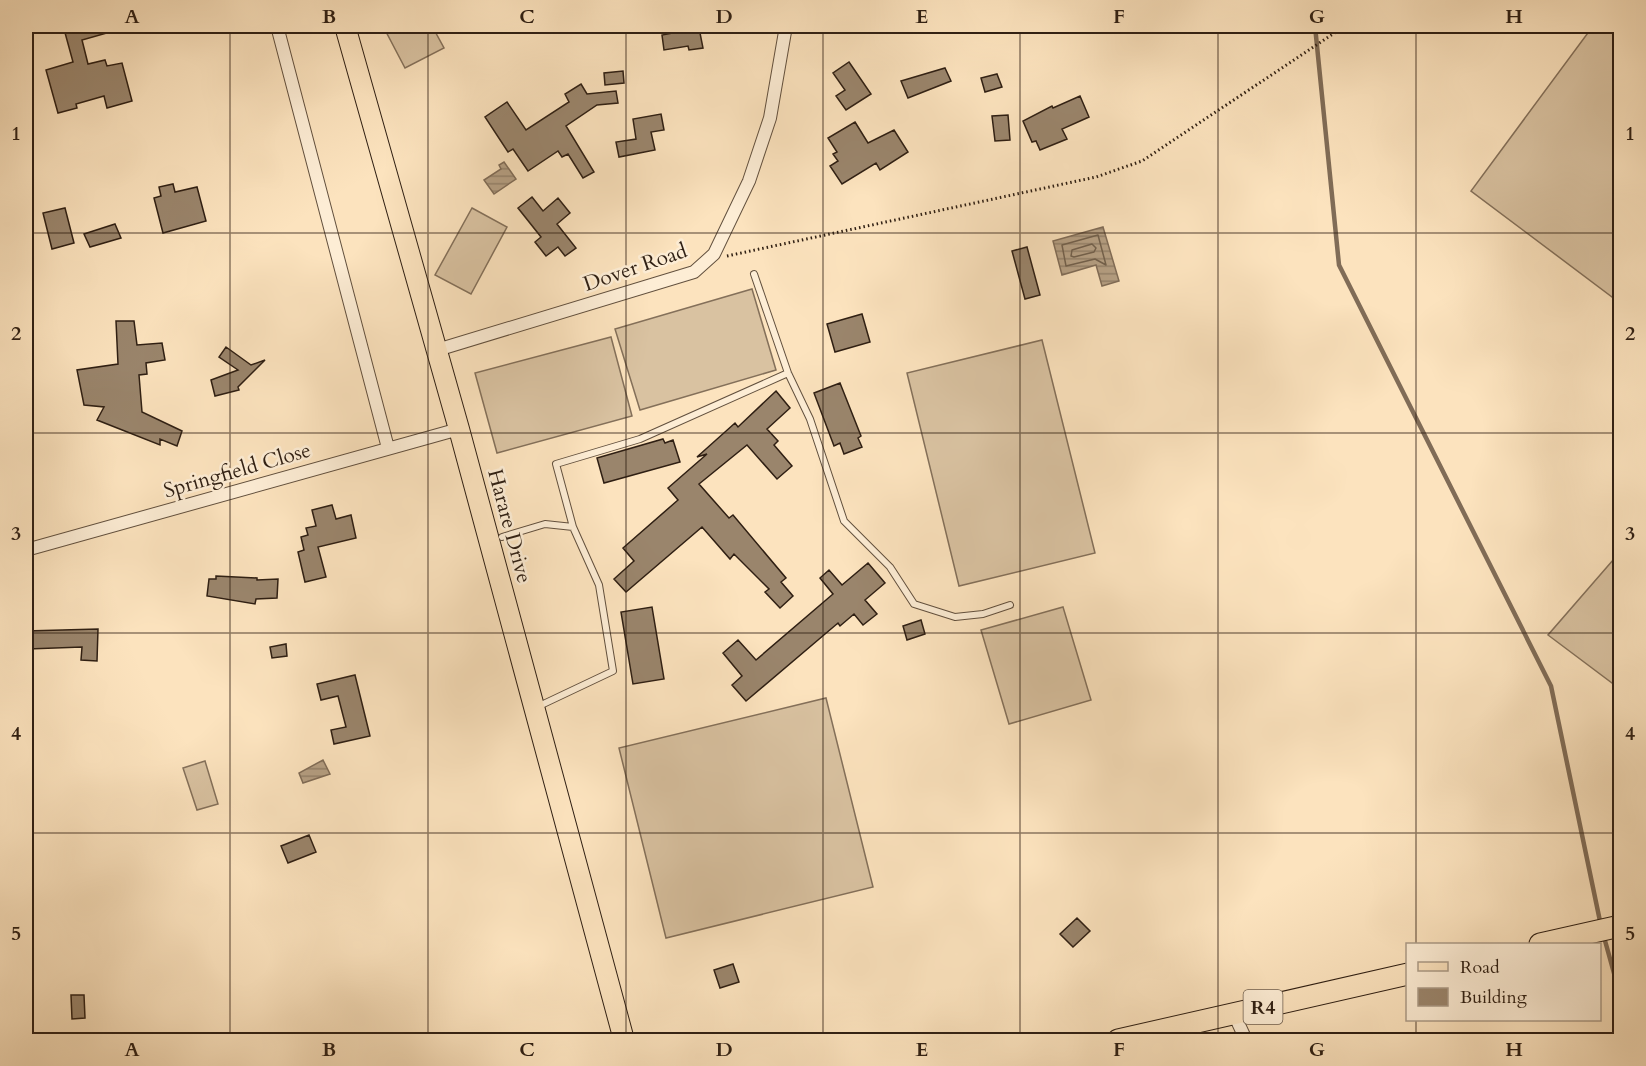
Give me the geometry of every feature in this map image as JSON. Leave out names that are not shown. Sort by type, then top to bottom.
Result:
[{"type":"highway","points":[[1548,943],[1607,929]]},
{"type":"highway","name":"R4","points":[[1118,1041],[1406,975]]},
{"type":"main road","name":"Harare Drive","points":[[345,26],[459,429],[624,1041]]},
{"type":"street","points":[[277,26],[388,448]]},
{"type":"street","name":"Dover Road","points":[[437,350],[694,272],[708,259],[727,233],[749,181],[770,118],[786,26]]},
{"type":"street","name":"Springfield Close","points":[[26,550],[459,429]]},
{"type":"street","points":[[1234,1014],[1246,1041]]},
{"type":"lane","points":[[754,274],[788,373],[810,419],[844,521],[890,567],[914,604],[955,617],[983,614],[1010,604]]},
{"type":"lane","points":[[534,709],[613,671],[599,585],[573,527],[556,464],[640,439],[788,373]]},
{"type":"lane","points":[[502,537],[545,524],[573,527]]},
{"type":"path","points":[[708,259],[1096,177],[1142,161],[1345,26]]},
{"type":"shaded area","points":[[383,26],[432,26],[444,48],[405,68]]},
{"type":"shaded area","points":[[1593,26],[1620,26],[1620,303],[1471,191]]},
{"type":"shaded area","points":[[472,208],[507,227],[471,294],[435,275]]},
{"type":"shaded area","points":[[752,289],[776,370],[640,410],[615,329]]},
{"type":"shaded area","points":[[611,337],[632,416],[497,453],[475,373]]},
{"type":"shaded area","points":[[1042,340],[1095,553],[959,586],[907,373]]},
{"type":"shaded area","points":[[1620,552],[1620,689],[1548,635]]},
{"type":"shaded area","points":[[1063,607],[1091,700],[1009,724],[981,630]]},
{"type":"shaded area","points":[[826,698],[873,887],[666,938],[619,748]]},
{"type":"shaded area","points":[[205,761],[218,804],[197,810],[183,768]]},
{"type":"water","points":[[504,162],[516,179],[494,194],[484,180],[501,169],[499,165]]},
{"type":"water","points":[[1103,227],[1119,281],[1102,286],[1096,265],[1062,275],[1053,241]]},
{"type":"water","points":[[323,760],[330,774],[303,783],[299,773]]},
{"type":"building","points":[[78,26],[121,26],[121,29],[82,40],[88,64],[105,60],[107,66],[122,63],[132,101],[107,108],[104,96],[76,104],[77,108],[58,113],[46,70],[73,62],[64,29]]},
{"type":"building","points":[[699,28],[703,48],[689,50],[688,46],[664,50],[662,35]]},
{"type":"building","points":[[849,62],[871,94],[846,110],[836,96],[845,90],[833,73]]},
{"type":"building","points":[[945,68],[951,81],[908,98],[901,81]]},
{"type":"building","points":[[623,71],[624,83],[605,85],[604,73]]},
{"type":"building","points":[[997,74],[1002,87],[985,92],[981,78]]},
{"type":"building","points":[[581,84],[587,94],[616,91],[618,103],[597,105],[566,126],[594,172],[583,178],[568,154],[562,157],[558,151],[528,171],[513,149],[508,152],[485,117],[507,102],[526,130],[569,102],[565,94]]},
{"type":"building","points":[[1080,96],[1089,117],[1062,129],[1067,139],[1040,150],[1036,141],[1032,142],[1023,121],[1052,106],[1053,108]]},
{"type":"building","points":[[661,114],[664,130],[651,132],[655,150],[619,157],[616,142],[636,139],[633,119]]},
{"type":"building","points":[[1008,115],[1010,140],[995,141],[992,116]]},
{"type":"building","points":[[855,122],[868,143],[894,130],[908,152],[880,170],[876,163],[842,184],[830,166],[838,161],[833,154],[837,152],[828,138]]},
{"type":"building","points":[[173,184],[175,192],[197,187],[206,221],[163,233],[154,198],[161,196],[159,187]]},
{"type":"building","points":[[532,197],[543,211],[558,198],[570,213],[557,224],[576,248],[565,256],[558,247],[546,256],[535,242],[541,237],[518,208]]},
{"type":"building","points":[[65,208],[74,243],[52,249],[43,213]]},
{"type":"building","points":[[115,224],[121,238],[90,247],[84,234]]},
{"type":"building","points":[[1027,247],[1040,295],[1025,299],[1012,251]]},
{"type":"building","points":[[862,314],[870,342],[835,352],[827,324]]},
{"type":"building","points":[[116,321],[134,321],[137,345],[162,343],[165,360],[146,363],[147,374],[139,375],[142,412],[182,431],[177,446],[160,439],[160,445],[97,420],[104,407],[84,405],[77,370],[118,364]]},
{"type":"building","points":[[226,347],[251,365],[265,360],[238,387],[239,390],[215,396],[211,380],[238,370],[219,357]]},
{"type":"building","points":[[840,383],[861,436],[858,438],[862,447],[844,454],[840,443],[834,446],[814,393]]},
{"type":"building","points":[[776,391],[790,408],[767,429],[778,441],[774,445],[792,466],[777,479],[747,445],[699,484],[729,518],[733,515],[786,578],[781,582],[793,596],[780,608],[765,592],[769,589],[734,554],[730,559],[702,527],[626,592],[614,579],[634,561],[623,548],[678,500],[668,488],[707,454],[697,457],[735,423],[738,427]]},
{"type":"building","points":[[663,439],[665,443],[673,440],[680,462],[604,483],[597,458]]},
{"type":"building","points":[[332,505],[336,519],[351,515],[356,538],[318,547],[326,577],[305,582],[298,552],[304,550],[301,537],[308,535],[306,528],[316,526],[312,510]]},
{"type":"building","points":[[868,563],[885,583],[865,600],[877,614],[863,625],[854,614],[840,626],[838,623],[746,701],[732,685],[742,676],[723,653],[738,640],[756,660],[833,594],[820,578],[829,570],[842,585]]},
{"type":"building","points":[[216,576],[257,578],[257,580],[278,579],[277,598],[256,599],[255,604],[207,596],[209,579],[216,579]]},
{"type":"building","points":[[652,607],[664,679],[633,684],[621,612]]},
{"type":"building","points":[[921,620],[925,634],[907,640],[903,626]]},
{"type":"building","points":[[98,629],[97,661],[81,660],[82,647],[28,649],[26,631]]},
{"type":"building","points":[[286,644],[287,656],[272,658],[270,647]]},
{"type":"building","points":[[355,675],[370,736],[334,744],[331,730],[346,727],[338,696],[321,700],[317,684]]},
{"type":"building","points":[[309,835],[316,852],[288,863],[281,846]]},
{"type":"building","points":[[1077,918],[1090,931],[1073,947],[1060,934]]},
{"type":"building","points":[[733,964],[739,982],[720,988],[714,970]]},
{"type":"building","points":[[71,995],[84,995],[85,1018],[72,1019]]},
{"type":"waterway","points":[[1315,26],[1339,265],[1551,686],[1601,926]]},
{"type":"waterway","points":[[1604,937],[1620,995]]}]
